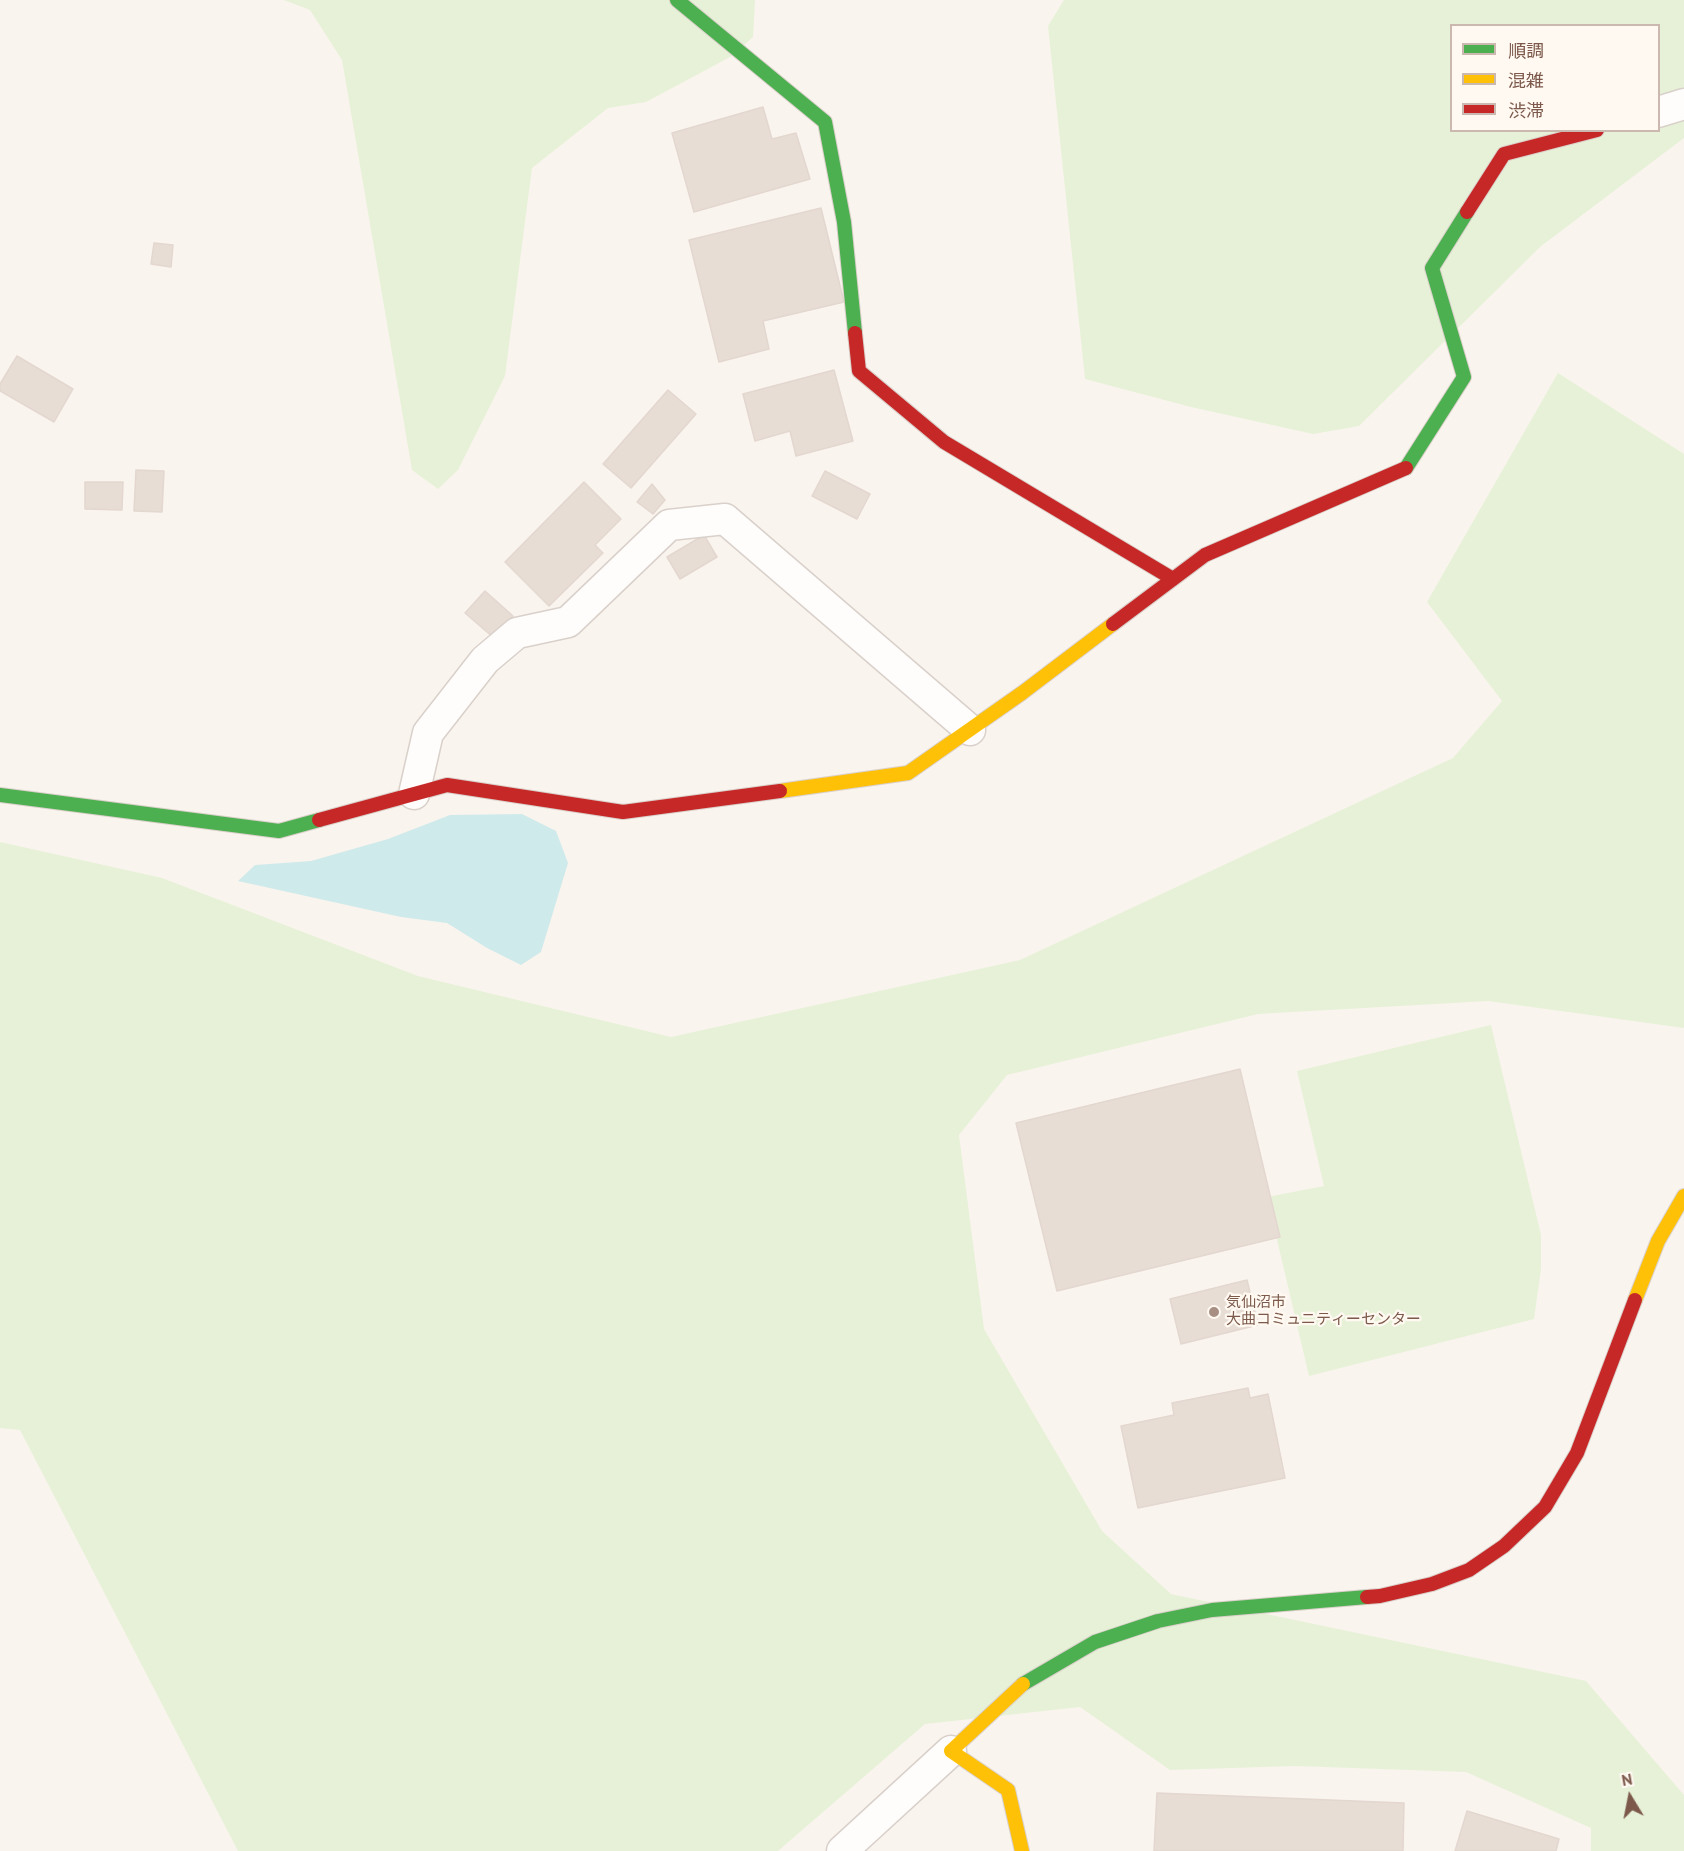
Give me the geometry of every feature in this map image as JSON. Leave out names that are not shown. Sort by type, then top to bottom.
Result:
[{"type":"street","points":[[677,0],[825,122],[844,222],[859,371],[944,442],[1173,579]]},
{"type":"street","points":[[1660,112],[1684,104]]},
{"type":"street","points":[[0,795],[279,831],[447,785],[623,812],[908,773],[1022,693],[1205,555],[1405,469],[1464,377],[1432,268],[1504,154],[1589,132]]},
{"type":"street","points":[[414,794],[428,733],[485,660],[517,633],[568,622],[669,525],[726,519],[970,730]]},
{"type":"street","points":[[842,1851],[1022,1685],[1095,1642],[1158,1621],[1212,1610],[1380,1596],[1432,1584],[1469,1570],[1504,1546],[1545,1507],[1577,1453],[1658,1240],[1684,1196]]},
{"type":"street","points":[[951,1751],[1008,1790],[1022,1851]]},
{"type":"green space","points":[[284,0],[755,0],[753,37],[732,56],[646,102],[608,108],[532,168],[505,376],[458,470],[438,489],[412,470],[342,60],[310,10]]},
{"type":"green space","points":[[1064,0],[1684,0],[1684,138],[1540,247],[1359,426],[1313,434],[1191,407],[1085,379],[1048,26]]},
{"type":"green space","points":[[1558,373],[1684,454],[1684,1028],[1488,1001],[1258,1014],[1007,1075],[959,1135],[984,1329],[1102,1531],[1171,1594],[1586,1681],[1684,1795],[1684,1851],[1591,1851],[1591,1828],[1466,1772],[1295,1766],[1170,1770],[1080,1707],[925,1724],[778,1851],[238,1851],[20,1430],[0,1428],[0,842],[162,878],[418,976],[671,1037],[1020,960],[1453,758],[1502,701],[1427,602]]},
{"type":"green space","points":[[1491,1025],[1541,1235],[1541,1269],[1534,1319],[1309,1376],[1267,1197],[1324,1186],[1297,1071]]},
{"type":"water","points":[[522,814],[556,831],[568,863],[541,952],[521,965],[487,948],[447,923],[401,917],[238,881],[255,865],[311,861],[388,839],[450,815]]},
{"type":"building","points":[[763,107],[772,139],[796,133],[810,179],[694,212],[672,133]]},
{"type":"building","points":[[821,208],[844,302],[763,321],[769,349],[719,362],[689,240]]},
{"type":"building","points":[[154,243],[173,245],[171,267],[151,264]]},
{"type":"building","points":[[17,356],[73,389],[54,422],[0,391],[0,384]]},
{"type":"building","points":[[834,370],[853,441],[796,456],[790,431],[755,441],[743,394]]},
{"type":"building","points":[[668,390],[696,414],[631,488],[603,464]]},
{"type":"building","points":[[136,470],[164,471],[162,512],[134,511]]},
{"type":"building","points":[[825,471],[870,494],[857,519],[812,496]]},
{"type":"building","points":[[85,482],[123,482],[122,510],[85,509]]},
{"type":"building","points":[[584,482],[621,519],[595,545],[603,553],[549,606],[505,562]]},
{"type":"building","points":[[652,484],[665,500],[653,514],[637,502]]},
{"type":"building","points":[[704,535],[717,557],[680,579],[667,557]]},
{"type":"building","points":[[485,591],[513,616],[494,638],[465,613]]},
{"type":"building","points":[[1240,1069],[1280,1237],[1057,1291],[1016,1123]]},
{"type":"building","name":"気仙沼市 大曲コミュニティーセンター","points":[[1247,1280],[1258,1325],[1181,1344],[1170,1299]]},
{"type":"building","points":[[1248,1388],[1250,1398],[1268,1394],[1285,1478],[1138,1508],[1121,1426],[1174,1415],[1172,1403]]},
{"type":"building","points":[[1157,1793],[1404,1803],[1403,1851],[1154,1851]]},
{"type":"building","points":[[1467,1811],[1559,1839],[1556,1851],[1455,1851]]},
{"type":"traffic: fast","points":[[677,0],[825,122],[844,222],[855,333]]},
{"type":"traffic: fast","points":[[1406,468],[1464,377],[1432,268],[1467,212]]},
{"type":"traffic: fast","points":[[0,795],[279,831],[319,820]]},
{"type":"traffic: fast","points":[[1023,1684],[1095,1642],[1158,1621],[1212,1610],[1367,1597]]},
{"type":"traffic: slow","points":[[780,791],[908,773],[1022,693],[1113,624]]},
{"type":"traffic: slow","points":[[1635,1300],[1658,1241],[1684,1196]]},
{"type":"traffic: slow","points":[[1022,1851],[1008,1790],[951,1751],[1023,1684]]},
{"type":"traffic: jam","points":[[1467,212],[1504,154],[1589,132]]},
{"type":"traffic: jam","points":[[855,333],[859,371],[944,442],[1173,579]]},
{"type":"traffic: jam","points":[[1113,624],[1205,555],[1406,468]]},
{"type":"traffic: jam","points":[[319,820],[447,785],[623,812],[780,791]]},
{"type":"traffic: jam","points":[[1367,1597],[1432,1584],[1469,1570],[1504,1546],[1545,1507],[1577,1453],[1635,1300]]},
{"type":"place","name":"気仙沼市 大曲コミュニティーセンター","points":[[1214,1312]]}]
